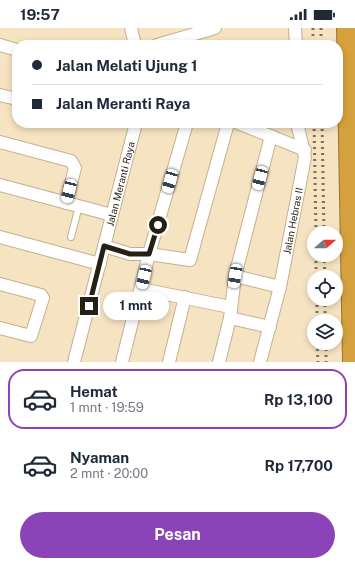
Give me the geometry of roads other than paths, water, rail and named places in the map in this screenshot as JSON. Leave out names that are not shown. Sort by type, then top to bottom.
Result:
[{"type":"highway","points":[[348,28],[354,362]]},
{"type":"street","points":[[131,28],[134,40]]},
{"type":"street","points":[[167,40],[182,32],[215,28]]},
{"type":"street","points":[[295,28],[296,40]]},
{"type":"street","points":[[0,45],[12,49]]},
{"type":"street","points":[[0,95],[12,99]]},
{"type":"street","name":"Jalan Meranti Raya","points":[[74,362],[135,128]]},
{"type":"street","points":[[122,362],[149,254],[186,128]]},
{"type":"street","points":[[104,246],[130,254],[149,254],[190,260],[227,128]]},
{"type":"street","points":[[251,128],[305,150]]},
{"type":"street","points":[[298,128],[305,150]]},
{"type":"street","points":[[218,362],[230,313],[235,276],[271,136]]},
{"type":"street","points":[[0,142],[71,161],[75,168],[66,203]]},
{"type":"street","name":"Jalan Hebras II","points":[[260,362],[280,287],[305,157],[305,150]]},
{"type":"street","points":[[0,185],[112,216]]},
{"type":"street","points":[[0,237],[100,264]]},
{"type":"street","points":[[235,276],[280,287]]},
{"type":"street","points":[[0,284],[42,296],[43,298],[32,335],[30,336],[0,328]]},
{"type":"street","points":[[141,289],[185,297],[270,327]]},
{"type":"street","points":[[169,362],[185,297]]},
{"type":"lane","points":[[70,237],[79,206]]},
{"type":"railway","points":[[313,28],[313,40]]},
{"type":"railway","points":[[321,28],[321,40]]},
{"type":"railway","points":[[314,128],[316,226]]},
{"type":"railway","points":[[322,128],[324,226]]},
{"type":"railway","points":[[316,262],[316,270]]},
{"type":"railway","points":[[324,262],[325,270]]},
{"type":"railway","points":[[317,306],[317,314]]},
{"type":"railway","points":[[325,306],[325,314]]},
{"type":"railway","points":[[317,350],[318,362]]},
{"type":"railway","points":[[326,350],[326,362]]}]
